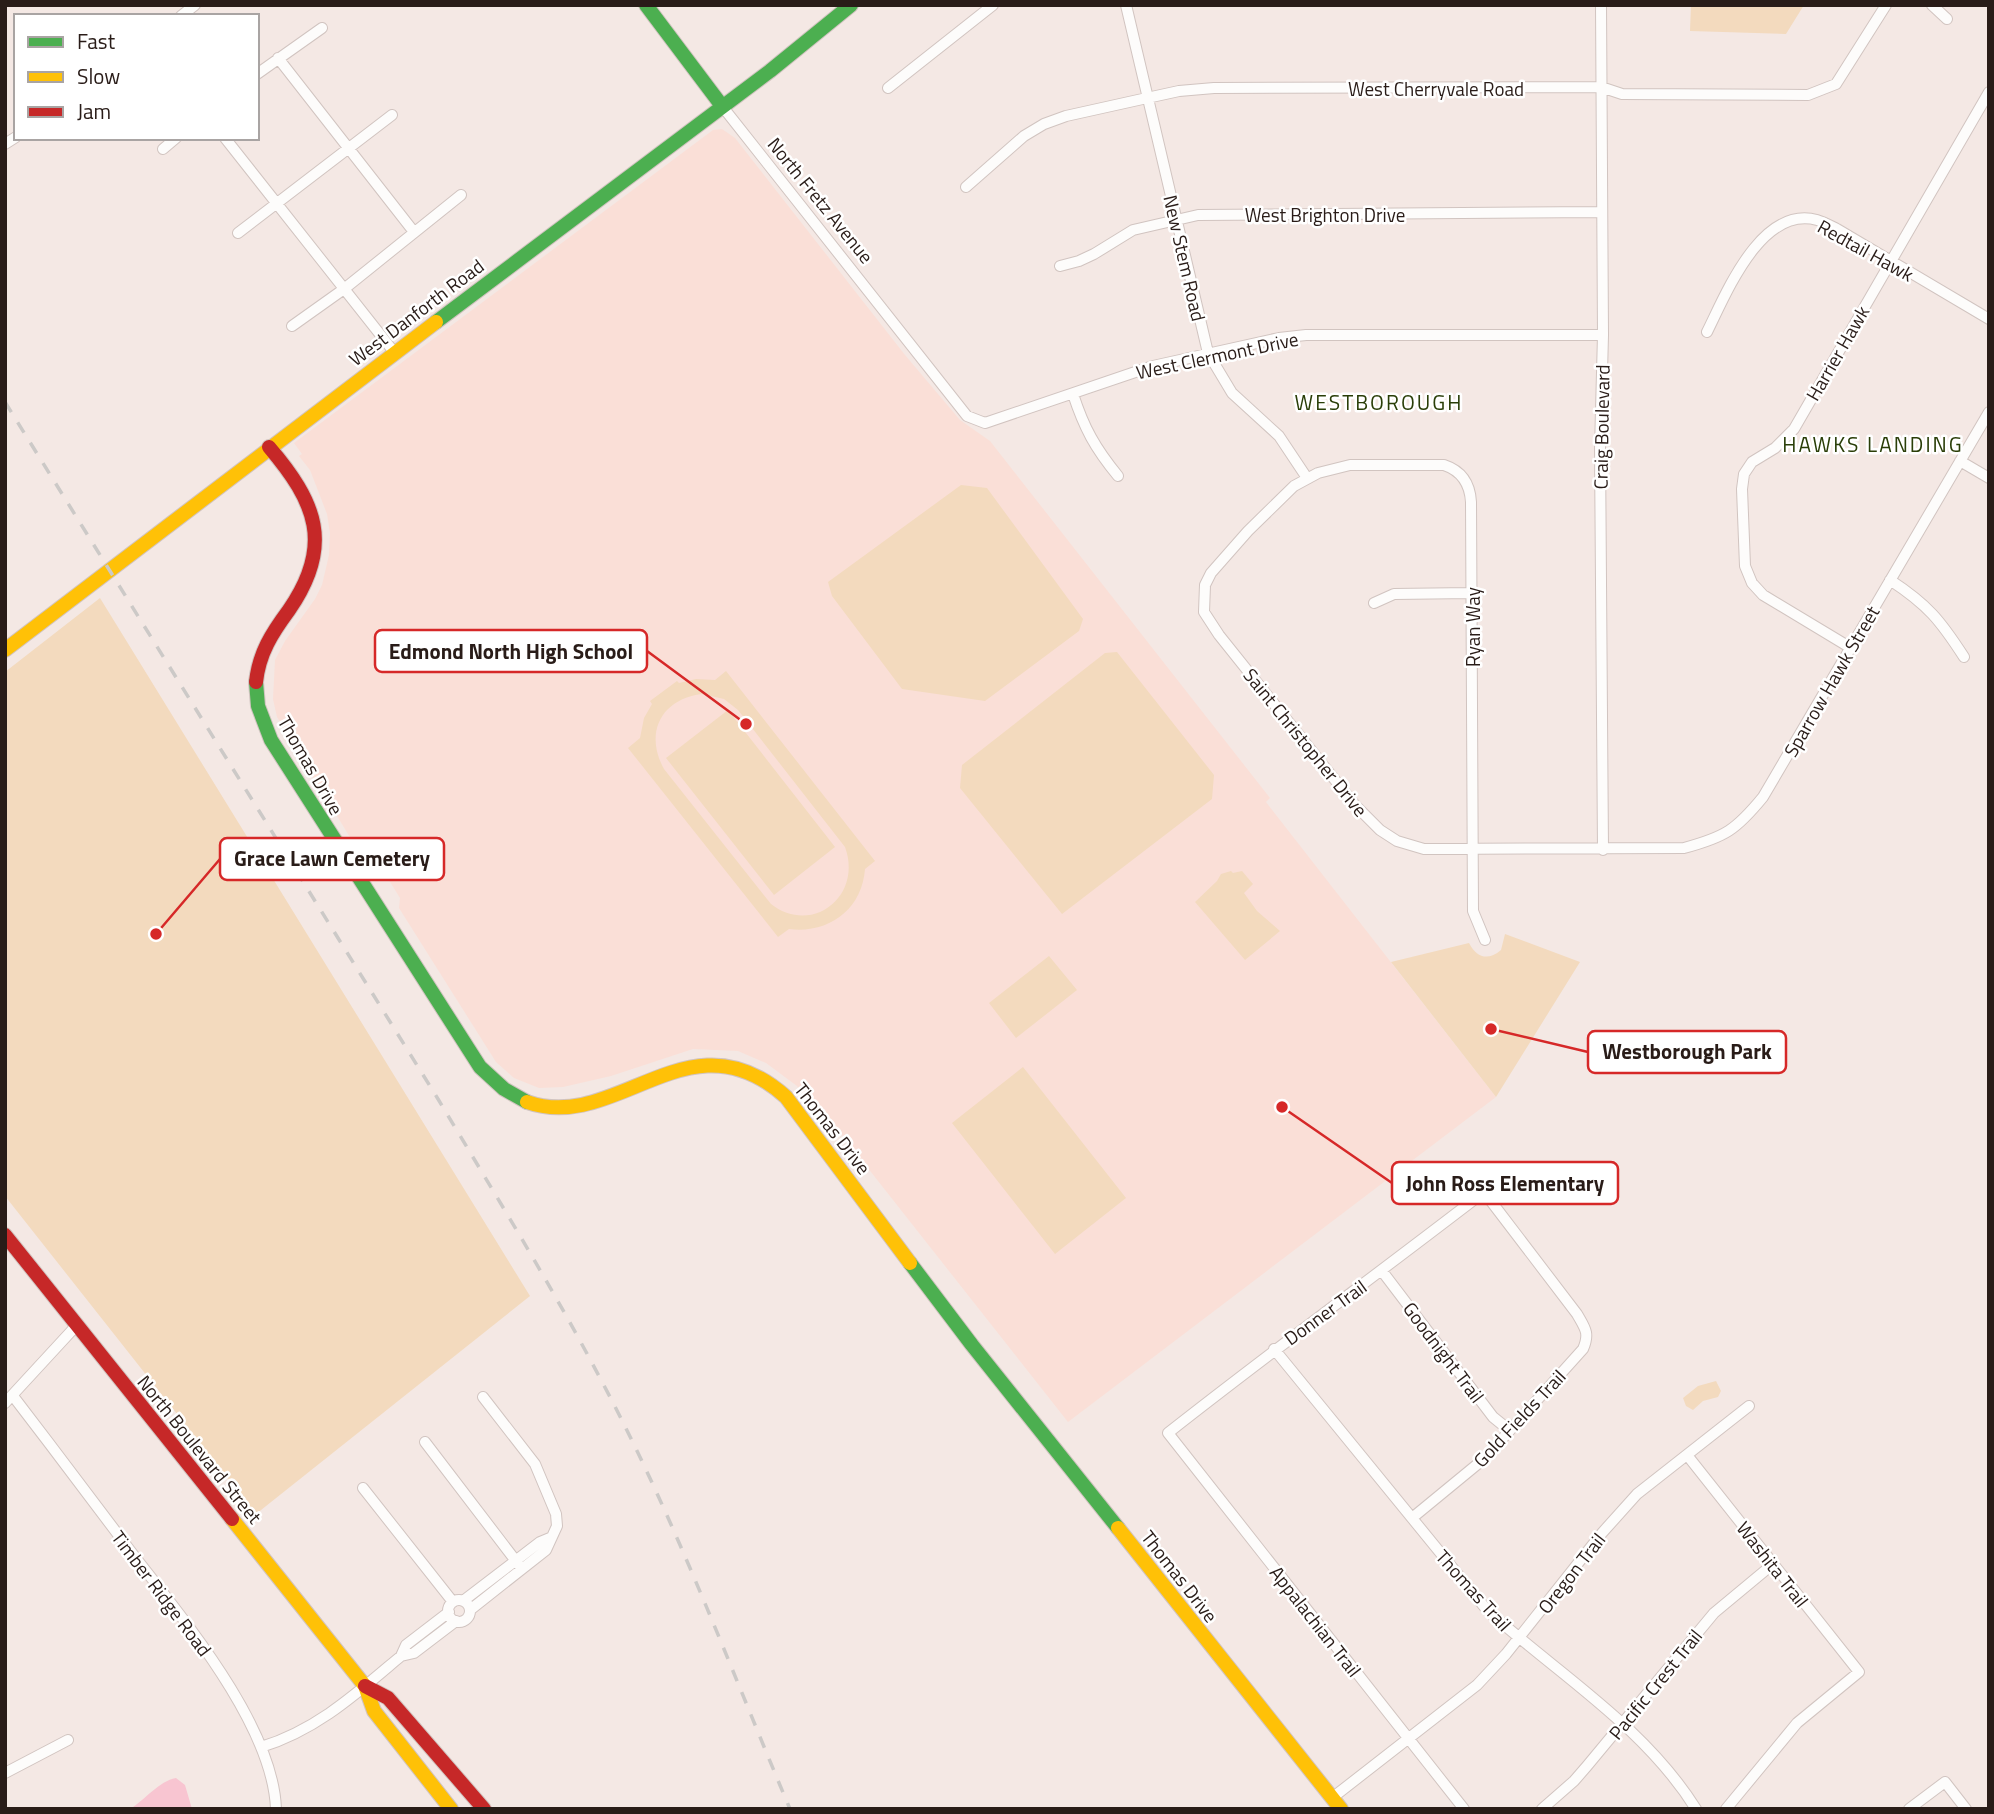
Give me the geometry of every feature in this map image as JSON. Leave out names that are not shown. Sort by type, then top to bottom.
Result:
[{"type":"street","name":"North Fretz Avenue","points":[[646,5],[722,106],[967,416]]},
{"type":"street","name":"West Danforth Road","points":[[5,650],[394,352],[722,106],[851,5]]},
{"type":"street","points":[[888,88],[993,5]]},
{"type":"street","name":"New Stem Road","points":[[1126,5],[1208,353],[1232,394],[1279,436],[1307,478]]},
{"type":"street","name":"Craig Boulevard","points":[[1601,5],[1603,850]]},
{"type":"street","name":"West Cherryvale Road","points":[[966,187],[1024,136],[1044,124],[1066,116],[1179,91],[1214,88],[1601,87],[1622,94],[1808,95],[1824,91],[1836,84],[1886,5]]},
{"type":"street","points":[[1932,5],[1947,19]]},
{"type":"street","points":[[259,72],[322,28]]},
{"type":"street","points":[[278,58],[414,232]]},
{"type":"street","name":"Harrier Hawk","points":[[1851,648],[1771,601],[1752,583],[1745,566],[1742,489],[1744,474],[1752,462],[1784,440],[1794,429],[1989,92]]},
{"type":"street","points":[[238,233],[392,115]]},
{"type":"street","points":[[163,149],[174,140]]},
{"type":"street","points":[[227,140],[394,352]]},
{"type":"street","points":[[292,326],[344,289],[461,195]]},
{"type":"street","name":"West Brighton Drive","points":[[1060,266],[1094,254],[1133,230],[1198,215],[1601,212]]},
{"type":"street","name":"Redtail Hawk","points":[[1707,332],[1749,253],[1766,235],[1799,219],[1816,220],[1837,229],[1989,319]]},
{"type":"street","name":"West Clermont Drive","points":[[967,416],[985,423],[1153,366],[1279,338],[1306,335],[1603,335]]},
{"type":"street","points":[[1073,394],[1084,427],[1101,455],[1118,475]]},
{"type":"street","name":"Sparrow Hawk Street","points":[[1603,850],[1684,848],[1711,841],[1730,832],[1745,818],[1763,797],[1989,411]]},
{"type":"street","name":"Thomas Drive","points":[[269,447],[299,484],[314,526],[315,548],[306,583],[264,644],[256,686],[259,710],[271,740],[480,1068],[496,1084],[531,1104],[551,1107],[589,1104],[681,1068],[713,1065],[742,1069],[765,1079],[786,1097],[972,1345],[1336,1803]]},
{"type":"street","points":[[1960,461],[1989,478]]},
{"type":"street","name":"Ryan Way","points":[[1307,478],[1350,465],[1428,464],[1452,468],[1466,482],[1471,492],[1473,911],[1485,940]]},
{"type":"street","name":"Saint Christopher Drive","points":[[1307,478],[1282,495],[1211,573],[1205,585],[1204,612],[1219,635],[1355,805],[1380,830],[1397,841],[1424,849],[1603,850]]},
{"type":"street","points":[[1891,580],[1919,599],[1935,615],[1964,657]]},
{"type":"street","points":[[1374,603],[1394,594],[1471,593]]},
{"type":"street","name":"Donner Trail","points":[[1168,1433],[1484,1192],[1577,1314],[1587,1339]]},
{"type":"street","name":"North Boulevard Street","points":[[5,1236],[365,1686],[374,1711],[452,1809]]},
{"type":"street","name":"Goodnight Trail","points":[[1382,1271],[1493,1417],[1509,1430]]},
{"type":"street","points":[[9,1399],[76,1326]]},
{"type":"street","name":"Gold Fields Trail","points":[[1412,1518],[1485,1458],[1583,1349],[1587,1339]]},
{"type":"street","name":"Thomas Trail","points":[[1275,1349],[1465,1586],[1519,1639],[1625,1723],[1676,1780],[1696,1809]]},
{"type":"street","points":[[261,1747],[298,1734],[365,1686],[401,1656],[414,1653],[458,1609],[519,1564],[540,1542],[552,1537],[557,1526],[556,1514],[535,1464],[483,1397]]},
{"type":"street","name":"Timber Ridge Road","points":[[9,1399],[206,1650],[253,1728],[276,1793],[276,1809]]},
{"type":"street","name":"Oregon Trail","points":[[1336,1803],[1409,1738],[1477,1685],[1519,1639],[1637,1494],[1749,1406]]},
{"type":"street","name":"Appalachian Trail","points":[[1168,1433],[1464,1809]]},
{"type":"street","points":[[425,1442],[519,1564]]},
{"type":"street","name":"Washita Trail","points":[[1687,1455],[1858,1672],[1797,1723],[1726,1809]]},
{"type":"street","points":[[363,1488],[458,1609]]},
{"type":"street","name":"Pacific Crest Trail","points":[[1542,1809],[1574,1781],[1625,1723],[1714,1613],[1773,1564]]},
{"type":"street","name":"North Boulevard Street","points":[[365,1686],[388,1698],[484,1809]]},
{"type":"street","points":[[5,1773],[68,1740]]},
{"type":"street","points":[[1909,1809],[1945,1782],[1966,1809]]},
{"type":"shaded area","points":[[1691,5],[1804,5],[1786,34],[1690,31]]},
{"type":"shaded area","points":[[722,129],[735,138],[905,355],[960,420],[990,441],[1270,798],[1266,802],[1496,1097],[1068,1422],[841,1134],[830,1132],[797,1086],[766,1063],[738,1051],[693,1049],[611,1076],[563,1087],[539,1088],[514,1078],[496,1062],[399,908],[400,898],[387,877],[368,867],[277,717],[273,699],[275,660],[315,599],[322,585],[329,555],[327,514],[310,470],[299,456],[302,454],[294,443],[713,130]]},
{"type":"shaded area","points":[[961,485],[987,488],[1083,619],[1079,631],[985,701],[902,689],[832,596],[828,582]]},
{"type":"shaded area","points":[[100,598],[530,1296],[256,1514],[5,1196],[5,672]]},
{"type":"shaded area","points":[[1117,652],[1214,775],[1212,799],[1062,914],[960,788],[962,765],[1105,653]]},
{"type":"shaded area","points":[[726,671],[875,861],[865,869],[862,884],[850,907],[829,923],[817,928],[789,929],[778,937],[628,748],[640,738],[644,718],[652,704],[650,701],[677,681],[715,680]],"holes":[[[702,694],[724,699],[738,710],[845,847],[849,865],[847,881],[830,906],[817,913],[787,913],[771,904],[664,769],[658,756],[656,731],[667,710],[688,697]]]},
{"type":"shaded area","points":[[728,710],[835,847],[774,895],[666,758]]},
{"type":"shaded area","points":[[1242,871],[1253,884],[1244,893],[1257,911],[1280,931],[1245,960],[1195,902],[1221,874]]},
{"type":"shaded area","points":[[1505,934],[1580,962],[1496,1097],[1391,962],[1469,943],[1479,955],[1492,956],[1501,950]]},
{"type":"shaded area","points":[[1049,956],[1077,990],[1016,1038],[989,1003]]},
{"type":"shaded area","points":[[1023,1067],[1126,1198],[1055,1254],[952,1123]]},
{"type":"shaded area","points":[[1716,1381],[1721,1391],[1718,1397],[1703,1401],[1693,1410],[1686,1406],[1683,1398],[1698,1386]]},
{"type":"shaded area","points":[[176,1778],[185,1785],[192,1809],[130,1809],[158,1787]]},
{"type":"railway","points":[[5,402],[438,1099],[561,1307],[627,1430],[652,1483],[700,1591],[790,1809]]},
{"type":"traffic: fast","points":[[646,5],[722,106]]},
{"type":"traffic: fast","points":[[436,322],[770,71],[851,5]]},
{"type":"traffic: fast","points":[[256,682],[258,706],[271,740],[480,1067],[504,1089],[527,1102]]},
{"type":"traffic: fast","points":[[910,1263],[1118,1528]]},
{"type":"traffic: slow","points":[[5,650],[436,322]]},
{"type":"traffic: slow","points":[[527,1102],[560,1107],[592,1102],[685,1069],[717,1066],[751,1074],[786,1097],[910,1263]]},
{"type":"traffic: slow","points":[[232,1519],[365,1686],[374,1711],[451,1809]]},
{"type":"traffic: slow","points":[[1118,1528],[1341,1809]]},
{"type":"traffic: jam","points":[[256,682],[267,644],[303,587],[315,544],[314,525],[308,506],[285,467],[269,447]]},
{"type":"traffic: jam","points":[[5,1235],[232,1519]]},
{"type":"traffic: jam","points":[[365,1686],[388,1698],[484,1809]]},
{"type":"place","name":"Edmond North High School","points":[[746,724]]},
{"type":"place","name":"Grace Lawn Cemetery","points":[[156,934]]},
{"type":"place","name":"Westborough Park","points":[[1491,1029]]},
{"type":"place","name":"John Ross Elementary","points":[[1282,1107]]},
{"type":"district","name":"WESTBOROUGH","points":[[1379,402]]},
{"type":"district","name":"HAWKS LANDING","points":[[1873,444]]}]
